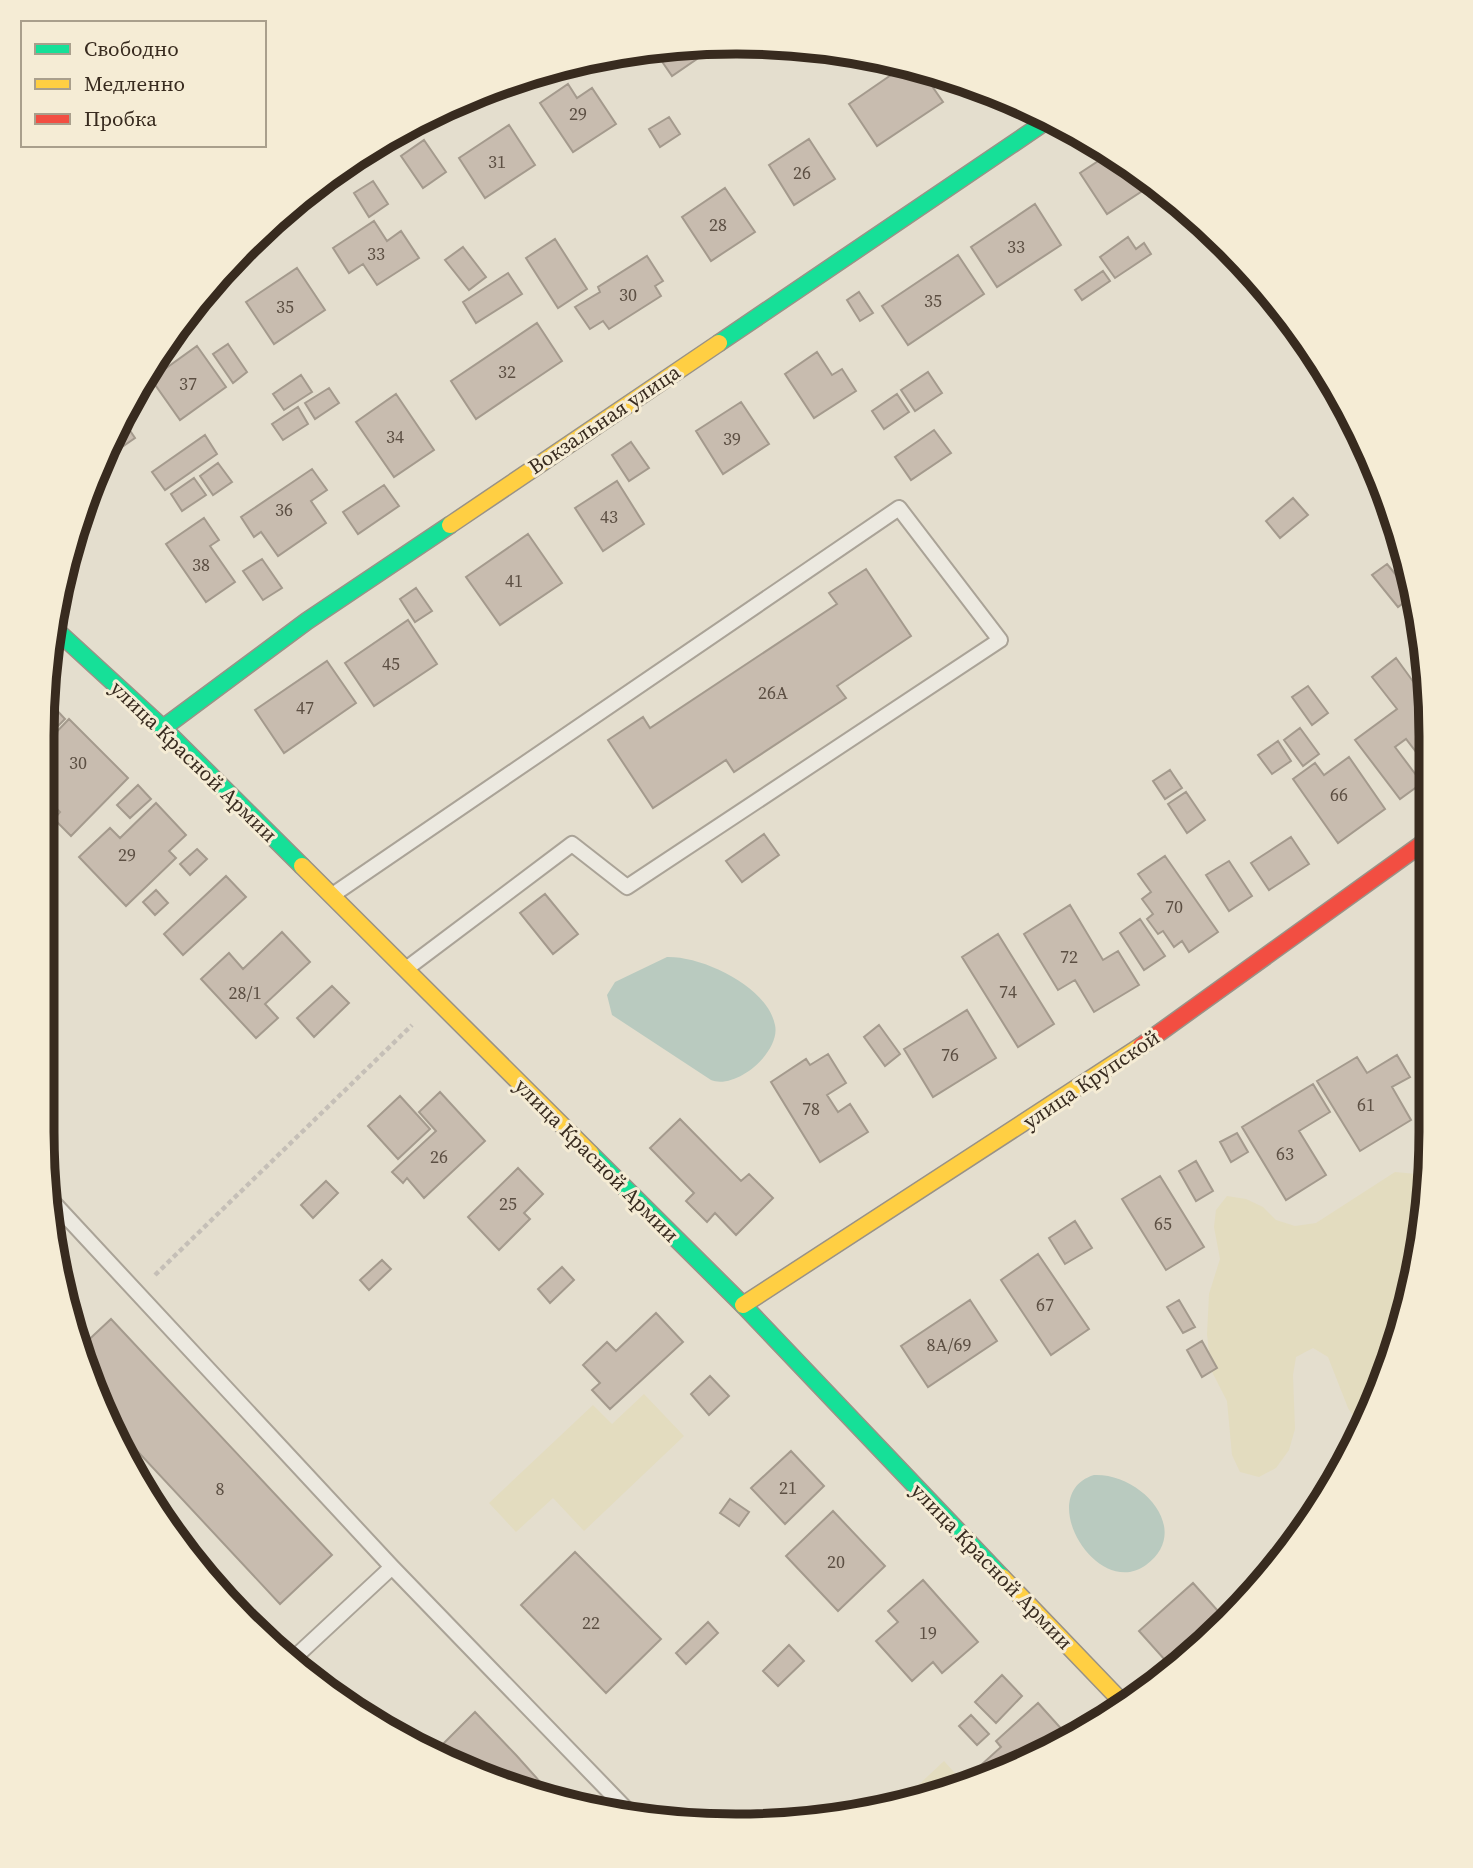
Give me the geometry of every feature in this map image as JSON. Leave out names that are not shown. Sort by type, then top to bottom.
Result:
[{"type":"street","name":"Вокзальная улица","points":[[163,728],[307,621],[1039,126]]},
{"type":"street","name":"улица Красной Армии","points":[[62,635],[163,728],[743,1305],[1118,1698]]},
{"type":"street","name":"улица Крупской","points":[[743,1305],[1115,1065],[1419,846]]},
{"type":"lane","points":[[331,896],[899,508],[1000,640],[627,887],[572,844],[405,970]]},
{"type":"lane","points":[[59,1209],[393,1567],[621,1804]]},
{"type":"lane","points":[[299,1654],[393,1567]]},
{"type":"path","points":[[137,1293],[437,1001]]},
{"type":"shaded area","points":[[667,957],[681,958],[714,968],[747,986],[760,998],[775,1025],[775,1036],[764,1057],[755,1066],[732,1079],[721,1082],[711,1080],[612,1015],[607,995],[615,982]]},
{"type":"shaded area","points":[[1395,1172],[1417,1174],[1413,1221],[1396,1308],[1383,1351],[1355,1419],[1328,1357],[1313,1348],[1296,1357],[1293,1375],[1295,1429],[1289,1450],[1276,1468],[1259,1477],[1240,1472],[1232,1455],[1227,1401],[1211,1370],[1207,1334],[1209,1294],[1220,1259],[1214,1227],[1216,1210],[1227,1196],[1246,1199],[1263,1207],[1276,1220],[1295,1226],[1316,1223]]},
{"type":"shaded area","points":[[644,1394],[684,1436],[584,1531],[553,1498],[516,1532],[489,1503],[593,1405],[612,1424]]},
{"type":"shaded area","points":[[1094,1475],[1129,1483],[1156,1506],[1163,1521],[1164,1536],[1159,1551],[1146,1565],[1127,1572],[1109,1569],[1092,1557],[1079,1541],[1071,1521],[1070,1502],[1077,1486]]},
{"type":"shaded area","points":[[944,1761],[959,1777],[956,1778],[912,1791]]},
{"type":"building","points":[[702,56],[672,76],[661,60],[663,59]]},
{"type":"building","points":[[894,73],[929,82],[943,102],[877,146],[849,104]]},
{"type":"building","points":[[568,84],[577,98],[592,88],[616,124],[573,152],[540,103]]},
{"type":"building","points":[[669,117],[680,134],[660,147],[649,129]]},
{"type":"building","points":[[509,125],[535,165],[485,198],[459,158]]},
{"type":"building","points":[[809,139],[835,179],[794,205],[769,165]]},
{"type":"building","points":[[424,140],[446,172],[423,188],[401,156]]},
{"type":"building","points":[[1100,160],[1144,190],[1107,214],[1080,173]]},
{"type":"building","points":[[373,181],[388,204],[369,217],[354,193]]},
{"type":"building","points":[[725,188],[755,232],[711,261],[682,217]]},
{"type":"building","points":[[1035,204],[1061,245],[997,287],[971,247]]},
{"type":"building","points":[[374,221],[387,241],[401,231],[419,258],[377,285],[363,264],[349,273],[333,248]]},
{"type":"building","points":[[1128,237],[1136,249],[1144,243],[1151,254],[1115,278],[1100,257]]},
{"type":"building","points":[[555,239],[587,289],[558,308],[526,258]]},
{"type":"building","points":[[463,247],[486,277],[469,290],[445,260]]},
{"type":"building","points":[[958,255],[984,294],[908,345],[882,306]]},
{"type":"building","points":[[647,256],[663,281],[655,286],[661,296],[609,329],[603,321],[590,329],[575,307],[600,292],[598,287]]},
{"type":"building","points":[[297,268],[325,310],[274,344],[246,302]]},
{"type":"building","points":[[1103,271],[1110,281],[1082,300],[1075,290]]},
{"type":"building","points":[[508,273],[522,294],[476,323],[463,302]]},
{"type":"building","points":[[859,292],[873,313],[860,321],[847,300]]},
{"type":"building","points":[[537,323],[562,361],[476,419],[451,381]]},
{"type":"building","points":[[228,344],[247,372],[233,383],[213,354]]},
{"type":"building","points":[[197,346],[226,387],[180,420],[154,383],[159,373]]},
{"type":"building","points":[[817,352],[832,375],[842,369],[856,391],[814,418],[785,374]]},
{"type":"building","points":[[928,372],[942,393],[915,411],[901,390]]},
{"type":"building","points":[[301,375],[312,392],[284,410],[273,394]]},
{"type":"building","points":[[329,388],[339,403],[315,419],[305,403]]},
{"type":"building","points":[[396,394],[434,450],[394,477],[356,422]]},
{"type":"building","points":[[897,394],[909,412],[884,429],[872,411]]},
{"type":"building","points":[[741,402],[769,444],[723,474],[696,431]]},
{"type":"building","points":[[298,407],[308,424],[283,440],[272,424]]},
{"type":"building","points":[[128,428],[135,438],[118,450]]},
{"type":"building","points":[[934,430],[951,453],[911,480],[895,457]]},
{"type":"building","points":[[205,435],[217,454],[165,490],[152,472]]},
{"type":"building","points":[[631,442],[649,468],[629,481],[612,455]]},
{"type":"building","points":[[218,463],[232,482],[213,495],[200,476]]},
{"type":"building","points":[[312,469],[327,490],[311,501],[326,523],[278,556],[261,532],[254,537],[241,517]]},
{"type":"building","points":[[194,478],[206,495],[182,511],[171,494]]},
{"type":"building","points":[[617,481],[644,524],[603,551],[575,508]]},
{"type":"building","points":[[384,485],[399,506],[358,534],[343,512]]},
{"type":"building","points":[[1293,498],[1308,515],[1280,538],[1266,521]]},
{"type":"building","points":[[204,518],[219,540],[210,546],[235,582],[206,602],[166,544]]},
{"type":"building","points":[[528,534],[562,583],[500,625],[466,577]]},
{"type":"building","points":[[262,559],[282,588],[263,600],[243,571]]},
{"type":"building","points":[[1387,564],[1401,581],[1406,601],[1398,607],[1372,575]]},
{"type":"building","points":[[866,569],[911,636],[837,686],[846,698],[734,772],[726,760],[653,808],[608,740],[643,717],[650,728],[837,604],[829,593]]},
{"type":"building","points":[[416,588],[432,611],[415,622],[400,599]]},
{"type":"building","points":[[408,620],[437,664],[374,706],[345,663]]},
{"type":"building","points":[[1396,658],[1416,686],[1419,756],[1406,739],[1395,747],[1419,779],[1419,785],[1400,799],[1355,740],[1397,709],[1372,677]]},
{"type":"building","points":[[327,661],[356,703],[284,753],[255,710]]},
{"type":"building","points":[[1308,686],[1328,713],[1312,725],[1292,697]]},
{"type":"building","points":[[55,709],[65,719],[54,730]]},
{"type":"building","points":[[69,719],[128,778],[71,836],[54,819],[60,812],[54,806],[54,735]]},
{"type":"building","points":[[1300,728],[1319,754],[1303,766],[1284,740]]},
{"type":"building","points":[[1278,741],[1291,761],[1272,774],[1258,755]]},
{"type":"building","points":[[1349,757],[1385,809],[1338,843],[1293,779],[1315,763],[1324,775]]},
{"type":"building","points":[[1170,770],[1182,788],[1165,799],[1153,781]]},
{"type":"building","points":[[138,785],[151,799],[130,818],[117,805]]},
{"type":"building","points":[[1186,792],[1205,820],[1187,833],[1168,804]]},
{"type":"building","points":[[156,803],[186,835],[169,851],[176,858],[126,906],[79,857],[110,828],[120,838]]},
{"type":"building","points":[[764,834],[779,855],[742,882],[726,861]]},
{"type":"building","points":[[1291,837],[1309,864],[1269,890],[1251,863]]},
{"type":"building","points":[[197,849],[207,859],[190,875],[180,864]]},
{"type":"building","points":[[1165,856],[1218,932],[1189,952],[1182,941],[1174,947],[1163,931],[1158,934],[1147,919],[1153,914],[1142,899],[1151,892],[1138,874]]},
{"type":"building","points":[[1229,861],[1252,896],[1229,911],[1206,875]]},
{"type":"building","points":[[226,876],[246,897],[183,955],[164,934]]},
{"type":"building","points":[[156,890],[168,903],[155,915],[143,902]]},
{"type":"building","points":[[545,894],[578,934],[553,954],[520,913]]},
{"type":"building","points":[[1070,905],[1103,960],[1118,951],[1139,985],[1094,1012],[1075,980],[1058,990],[1024,934]]},
{"type":"building","points":[[1140,919],[1165,956],[1144,970],[1120,933]]},
{"type":"building","points":[[282,932],[310,962],[265,1004],[278,1018],[256,1038],[201,979],[229,953],[243,969]]},
{"type":"building","points":[[998,934],[1054,1024],[1018,1047],[962,957]]},
{"type":"building","points":[[332,986],[349,1003],[314,1037],[297,1018]]},
{"type":"building","points":[[967,1010],[996,1058],[933,1097],[904,1049]]},
{"type":"building","points":[[879,1025],[900,1054],[885,1066],[864,1037]]},
{"type":"building","points":[[828,1054],[846,1083],[827,1095],[838,1112],[850,1104],[868,1132],[820,1162],[771,1082],[806,1059],[810,1065]]},
{"type":"building","points":[[1397,1055],[1410,1077],[1392,1087],[1411,1120],[1360,1151],[1317,1081],[1357,1057],[1367,1073]]},
{"type":"building","points":[[1313,1084],[1330,1112],[1299,1131],[1326,1175],[1286,1200],[1242,1127]]},
{"type":"building","points":[[440,1092],[485,1141],[424,1198],[407,1178],[403,1183],[392,1172],[436,1131],[419,1112]]},
{"type":"building","points":[[400,1096],[430,1129],[398,1159],[368,1126]]},
{"type":"building","points":[[680,1119],[741,1181],[749,1174],[773,1198],[736,1235],[715,1213],[707,1222],[686,1201],[694,1193],[650,1148]]},
{"type":"building","points":[[1237,1133],[1248,1152],[1231,1162],[1220,1142]]},
{"type":"building","points":[[1196,1161],[1213,1191],[1196,1201],[1179,1171]]},
{"type":"building","points":[[518,1168],[543,1194],[524,1213],[530,1219],[499,1250],[468,1217]]},
{"type":"building","points":[[1160,1176],[1204,1247],[1166,1270],[1122,1199]]},
{"type":"building","points":[[326,1181],[338,1193],[313,1218],[301,1205]]},
{"type":"building","points":[[1075,1221],[1092,1248],[1065,1264],[1049,1238]]},
{"type":"building","points":[[1038,1254],[1089,1329],[1051,1355],[1001,1280]]},
{"type":"building","points":[[382,1260],[391,1269],[369,1290],[360,1280]]},
{"type":"building","points":[[562,1267],[574,1280],[550,1303],[538,1289]]},
{"type":"building","points":[[970,1300],[997,1341],[928,1387],[901,1346]]},
{"type":"building","points":[[1179,1300],[1195,1327],[1183,1333],[1167,1307]]},
{"type":"building","points":[[656,1313],[683,1342],[610,1409],[592,1390],[600,1383],[583,1365],[607,1342],[616,1351]]},
{"type":"building","points":[[111,1319],[332,1555],[280,1604],[131,1444],[106,1393],[87,1341]]},
{"type":"building","points":[[1202,1341],[1217,1368],[1202,1377],[1187,1350]]},
{"type":"building","points":[[710,1376],[729,1396],[709,1415],[691,1394]]},
{"type":"building","points":[[791,1451],[824,1486],[785,1524],[751,1488]]},
{"type":"building","points":[[730,1499],[749,1512],[739,1526],[720,1513]]},
{"type":"building","points":[[833,1511],[885,1566],[838,1611],[786,1556]]},
{"type":"building","points":[[575,1552],[661,1639],[606,1693],[521,1605]]},
{"type":"building","points":[[923,1580],[978,1642],[942,1673],[933,1662],[912,1681],[876,1641],[898,1622],[888,1611]]},
{"type":"building","points":[[1193,1583],[1220,1613],[1166,1661],[1139,1631]]},
{"type":"building","points":[[708,1622],[718,1633],[686,1664],[676,1653]]},
{"type":"building","points":[[789,1645],[804,1661],[778,1686],[763,1671]]},
{"type":"building","points":[[1002,1675],[1022,1696],[996,1723],[975,1702]]},
{"type":"building","points":[[1038,1703],[1063,1730],[983,1768],[981,1765],[1001,1747],[996,1741]]},
{"type":"building","points":[[475,1712],[544,1786],[475,1762],[441,1746]]},
{"type":"building","points":[[971,1715],[989,1734],[977,1745],[959,1726]]},
{"type":"traffic: fast","points":[[719,343],[1040,126]]},
{"type":"traffic: fast","points":[[163,728],[307,621],[450,525]]},
{"type":"traffic: fast","points":[[62,635],[163,728],[302,866]]},
{"type":"traffic: fast","points":[[591,1154],[743,1305],[1002,1577]]},
{"type":"traffic: slow","points":[[450,525],[719,343]]},
{"type":"traffic: slow","points":[[302,866],[591,1154]]},
{"type":"traffic: slow","points":[[743,1305],[1141,1046]]},
{"type":"traffic: slow","points":[[1002,1577],[1118,1698]]},
{"type":"traffic: jam","points":[[1141,1046],[1419,846]]}]
